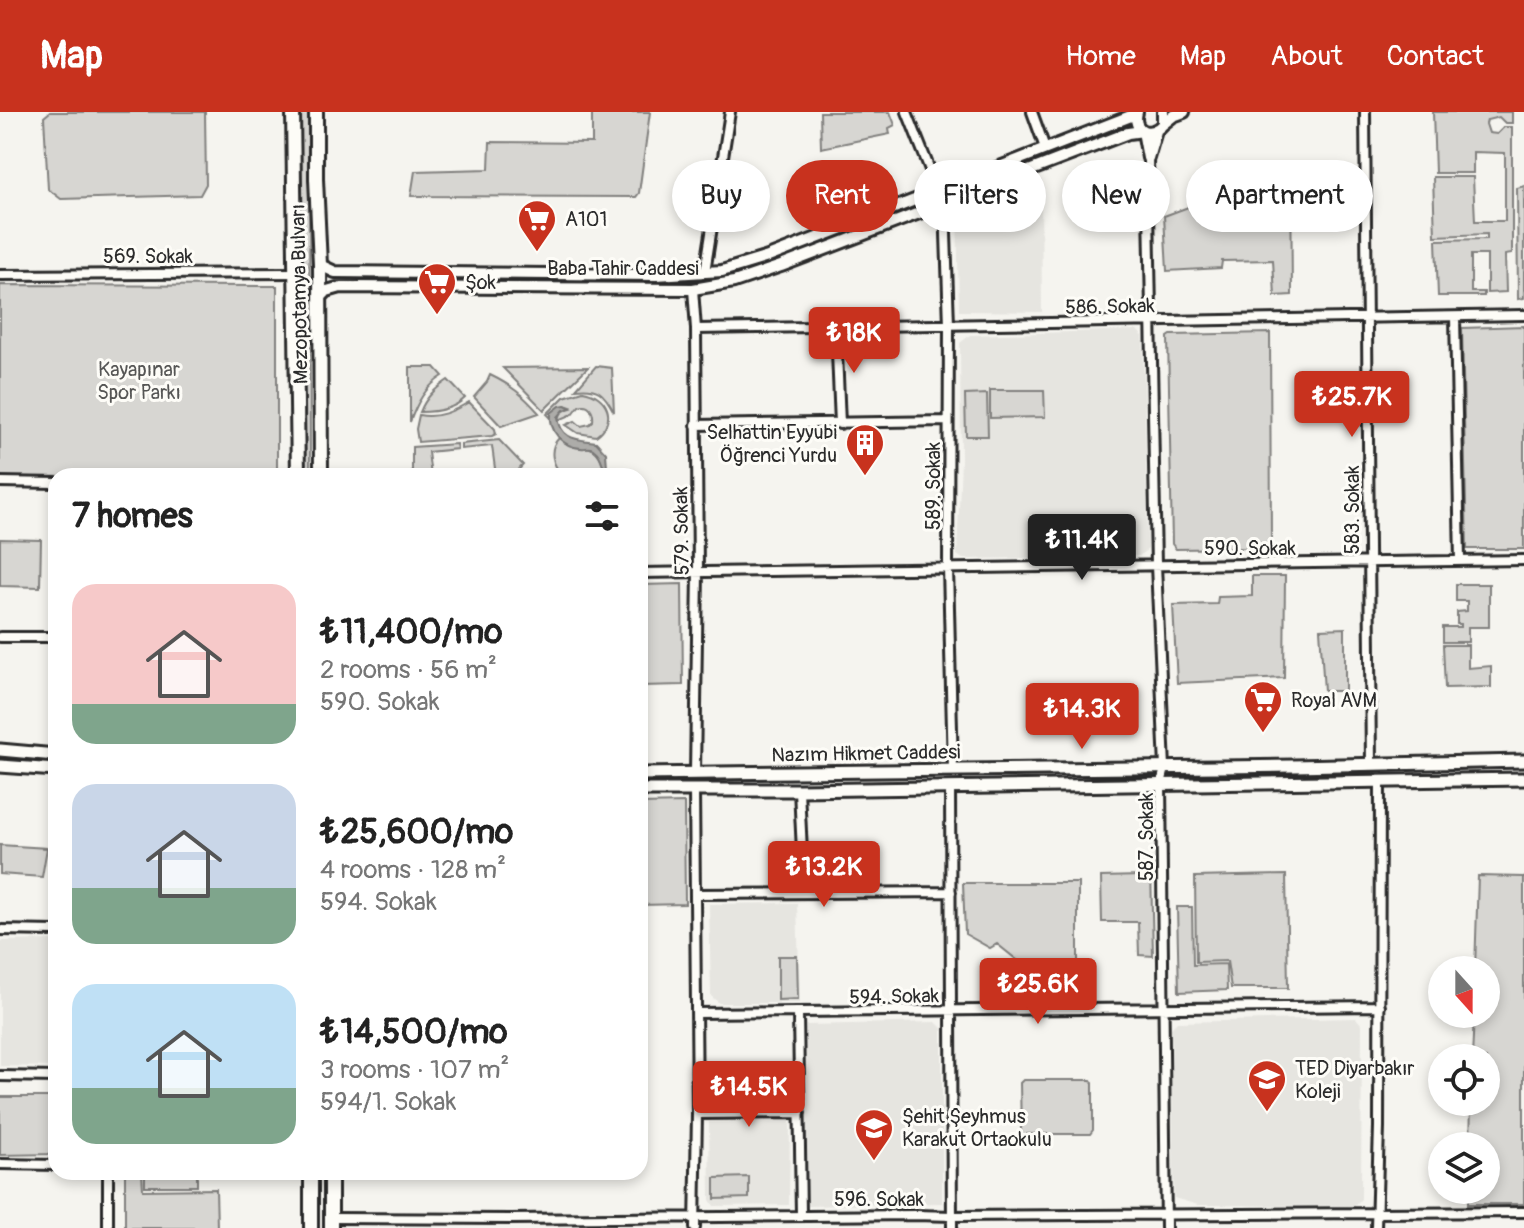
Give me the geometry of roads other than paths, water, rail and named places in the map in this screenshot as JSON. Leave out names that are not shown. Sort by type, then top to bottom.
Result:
[{"type":"main road","points":[[293,112],[298,468]]},
{"type":"main road","name":"Mezopotamya Bulvarı","points":[[316,112],[321,468]]},
{"type":"main road","points":[[0,750],[48,754]]},
{"type":"main road","name":"Nazım Hikmet Caddesi","points":[[648,774],[1524,761]]},
{"type":"main road","points":[[0,766],[48,769]]},
{"type":"main road","name":"Nazım Hikmet Caddesi","points":[[648,790],[1524,779]]},
{"type":"main road","points":[[311,1180],[311,1228]]},
{"type":"main road","points":[[331,1180],[331,1223]]},
{"type":"street","points":[[705,272],[730,112]]},
{"type":"street","points":[[907,112],[926,160]]},
{"type":"street","points":[[1032,112],[1045,148]]},
{"type":"street","points":[[1148,158],[1163,112]]},
{"type":"street","points":[[1160,128],[1173,116],[1184,112]]},
{"type":"street","name":"583. Sokak","points":[[1365,112],[1371,765]]},
{"type":"street","name":"Baba Tahir Caddesi","points":[[1014,160],[1123,121],[1136,113]]},
{"type":"street","points":[[1136,113],[1136,124],[1143,131],[1148,158]]},
{"type":"street","name":"Baba Tahir Caddesi","points":[[1046,164],[1128,133],[1152,132],[1160,128]]},
{"type":"street","name":"587. Sokak","points":[[1148,158],[1156,565],[1165,768],[1161,784],[1166,1228]]},
{"type":"street","name":"Baba Tahir Caddesi","points":[[320,265],[335,272],[641,275],[722,271],[768,257],[914,199]]},
{"type":"street","name":"Baba Tahir Caddesi","points":[[320,298],[327,291],[341,287],[693,289],[734,282],[914,215]]},
{"type":"street","name":"589. Sokak","points":[[946,232],[953,770]]},
{"type":"street","name":"569. Sokak","points":[[0,275],[296,273]]},
{"type":"street","name":"579. Sokak","points":[[693,289],[698,572],[695,773]]},
{"type":"street","name":"586. Sokak","points":[[696,329],[1524,315]]},
{"type":"street","points":[[1455,317],[1460,561]]},
{"type":"street","points":[[836,328],[840,424]]},
{"type":"street","points":[[696,425],[948,421]]},
{"type":"street","points":[[0,482],[48,483]]},
{"type":"street","name":"590. Sokak","points":[[648,573],[1524,560]]},
{"type":"street","points":[[0,637],[48,637]]},
{"type":"street","points":[[1376,1228],[1380,781]]},
{"type":"street","points":[[950,787],[952,1228]]},
{"type":"street","points":[[694,789],[695,1228]]},
{"type":"street","points":[[799,790],[804,893]]},
{"type":"street","points":[[696,894],[951,892]]},
{"type":"street","points":[[0,930],[48,931]]},
{"type":"street","name":"594. Sokak","points":[[696,1013],[1380,1006]]},
{"type":"street","points":[[798,1013],[801,1215]]},
{"type":"street","points":[[0,1076],[48,1077]]},
{"type":"street","points":[[697,1114],[800,1113]]},
{"type":"street","points":[[0,1164],[48,1165]]},
{"type":"street","points":[[108,1180],[108,1228]]},
{"type":"street","name":"596. Sokak","points":[[331,1223],[801,1215],[1524,1212]]},
{"type":"place","name":"A101","points":[[537,253]]},
{"type":"place","name":"Şok","points":[[437,316]]},
{"type":"place","name":"Selhattin Eyyubi Öğrenci Yurdu","points":[[865,477]]},
{"type":"place","name":"Royal AVM","points":[[1263,734]]},
{"type":"place","name":"TED Diyarbakır Koleji","points":[[1267,1113]]},
{"type":"place","name":"Şehit Şeyhmus Karakut Ortaokulu","points":[[874,1162]]},
{"type":"park label","name":"Kayapınar Spor Parkı","points":[[139,380]]}]
